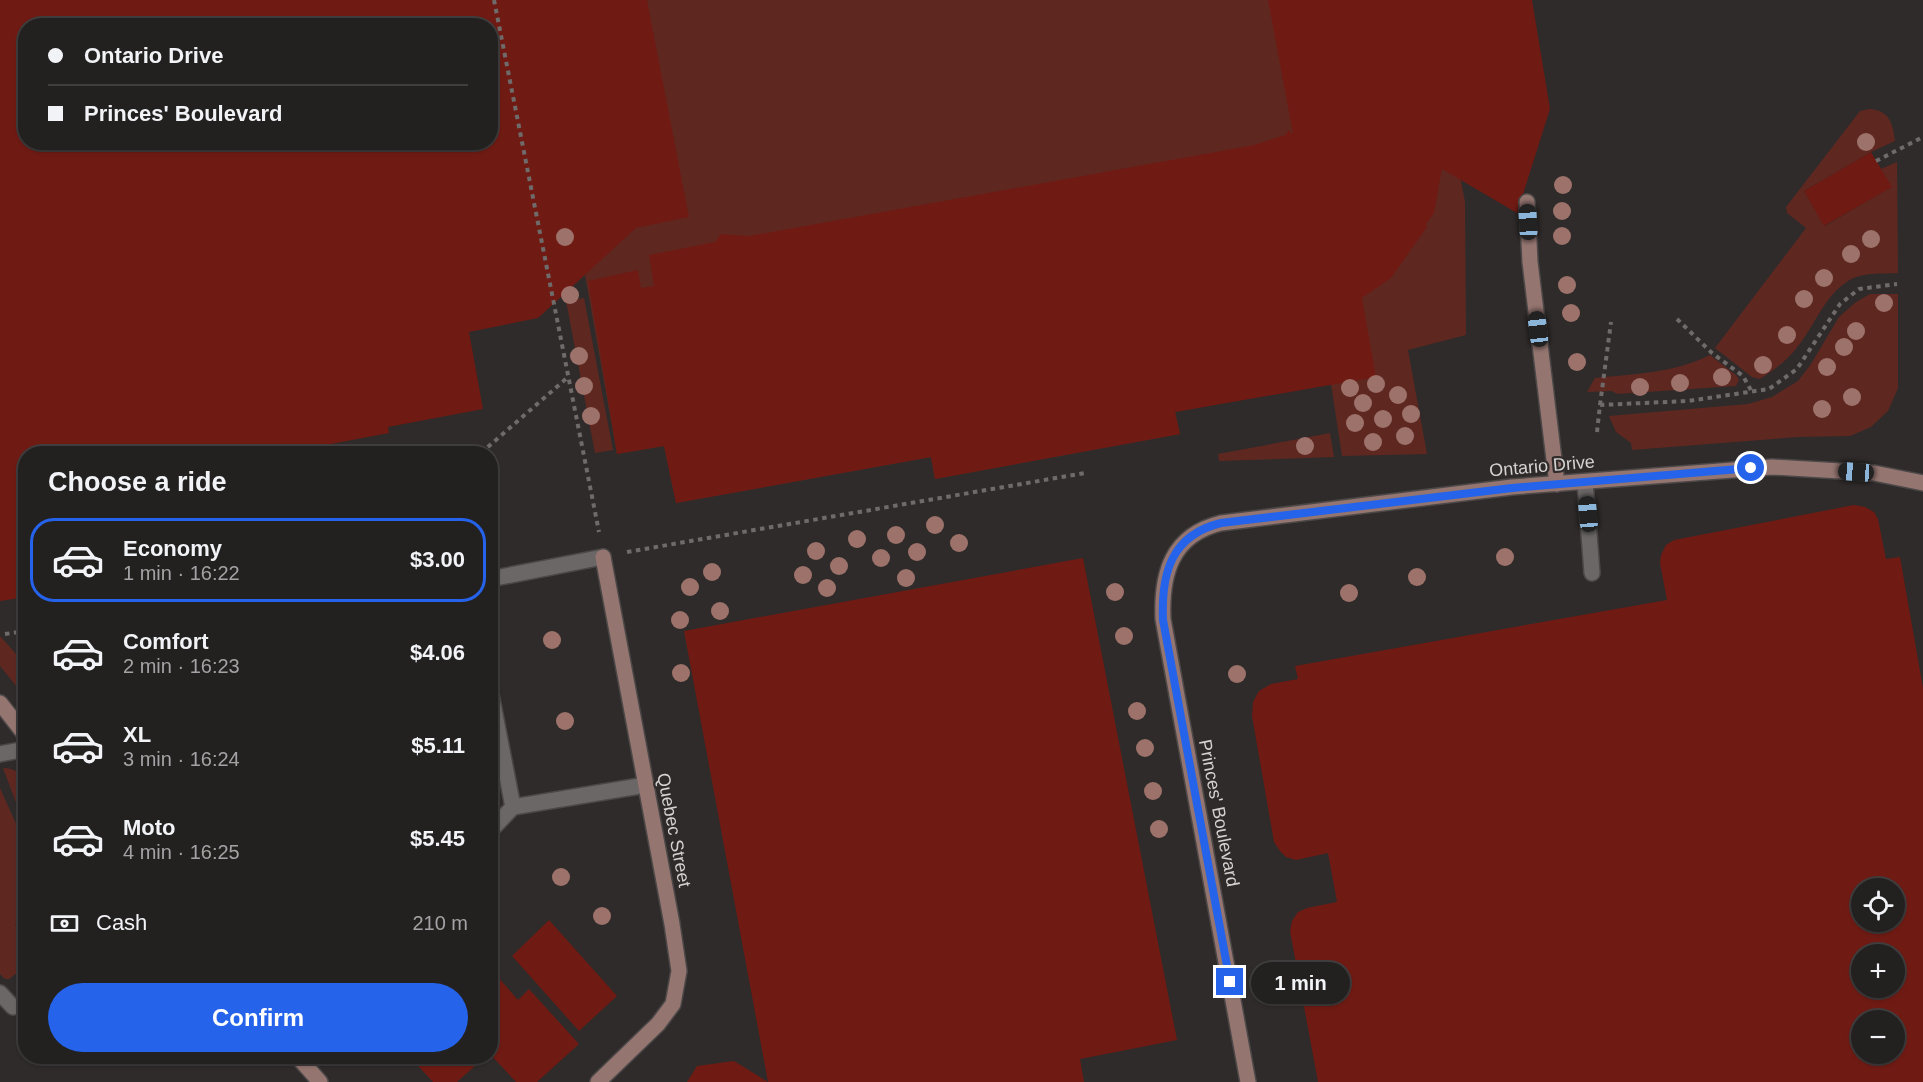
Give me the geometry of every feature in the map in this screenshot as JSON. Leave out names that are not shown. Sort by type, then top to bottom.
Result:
[{"type":"street","points":[[1527,202],[1530,262],[1557,484]]},
{"type":"street","name":"Ontario Drive","points":[[1176,553],[1182,543],[1204,527],[1221,523],[1512,488],[1772,467],[1874,473],[1923,483]]},
{"type":"street","name":"Princes' Boulevard","points":[[1176,553],[1168,568],[1164,585],[1163,620],[1248,1082]]},
{"type":"street","name":"Quebec Street","points":[[598,1082],[658,1024],[673,1004],[679,971],[603,557]]},
{"type":"street","points":[[0,703],[18,726]]},
{"type":"street","points":[[304,1064],[320,1082]]},
{"type":"lane","points":[[1923,477],[1923,483]]},
{"type":"lane","points":[[1586,482],[1592,573]]},
{"type":"lane","points":[[498,577],[603,557]]},
{"type":"lane","points":[[0,754],[18,751]]},
{"type":"lane","points":[[498,758],[513,807]]},
{"type":"lane","points":[[498,823],[513,807],[646,785]]},
{"type":"lane","points":[[0,993],[12,1007]]},
{"type":"path","points":[[494,0],[497,18]]},
{"type":"path","points":[[498,21],[603,557],[1085,473]]},
{"type":"path","points":[[1876,161],[1923,136]]},
{"type":"path","points":[[1600,405],[1688,401],[1769,389],[1797,369],[1839,304],[1858,289],[1897,284]]},
{"type":"path","points":[[1677,319],[1712,353],[1743,376],[1752,392]]},
{"type":"path","points":[[1597,432],[1611,322]]},
{"type":"path","points":[[489,446],[567,378]]},
{"type":"path","points":[[5,634],[18,632]]},
{"type":"shaded area","points":[[536,0],[1427,0],[1465,202],[1466,335],[1408,350],[1427,454],[1342,456],[1331,384],[1175,412],[1180,434],[935,479],[931,457],[676,503],[664,446],[617,454]]},
{"type":"shaded area","points":[[1869,109],[1881,112],[1889,119],[1895,141],[1871,152],[1804,191],[1825,226],[1891,187],[1881,169],[1897,162],[1898,273],[1866,275],[1848,281],[1832,295],[1802,341],[1787,358],[1760,379],[1752,377],[1715,348],[1806,228],[1787,213],[1786,207],[1860,111]]},
{"type":"shaded area","points":[[1870,294],[1898,294],[1898,388],[1888,411],[1871,427],[1850,436],[1798,437],[1632,450],[1631,443],[1616,432],[1609,416],[1748,404],[1772,397],[1798,381],[1839,317],[1856,302]]},
{"type":"shaded area","points":[[584,298],[613,450],[595,453],[566,301]]},
{"type":"shaded area","points":[[1710,355],[1737,376],[1739,380],[1736,386],[1617,394],[1612,391],[1587,392],[1595,378],[1668,369]]},
{"type":"shaded area","points":[[1330,433],[1334,457],[1219,461],[1218,454]]},
{"type":"shaded area","points":[[0,636],[18,656],[18,688],[0,666]]},
{"type":"shaded area","points":[[3,768],[18,772],[18,808]]},
{"type":"shaded area","points":[[0,788],[18,827],[18,922],[15,925],[18,928],[18,972],[9,979],[5,979],[0,974]]},
{"type":"building","points":[[0,0],[647,0],[689,217],[636,228],[538,318],[469,332],[483,409],[388,427],[389,433],[320,446],[18,446],[18,598],[0,601]]},
{"type":"building","points":[[1268,0],[1532,0],[1550,109],[1517,213],[1442,169],[1434,213],[1426,224],[1427,227],[1391,278],[1362,298],[1376,377],[1175,412],[1180,434],[935,479],[931,457],[676,503],[664,446],[617,454],[588,281],[638,270],[641,288],[654,286],[649,255],[715,242],[721,234],[749,236],[1254,145],[1285,135],[1289,130],[1293,134]]},
{"type":"building","points":[[1871,152],[1892,187],[1824,226],[1804,191]]},
{"type":"building","points":[[1854,505],[1874,512],[1878,519],[1886,559],[1900,557],[1923,688],[1923,1082],[1318,1082],[1290,931],[1292,921],[1298,912],[1337,902],[1328,853],[1296,860],[1286,857],[1274,842],[1252,716],[1253,702],[1259,691],[1271,684],[1298,679],[1295,666],[1667,600],[1660,563],[1666,545],[1674,540]]},
{"type":"building","points":[[1083,558],[1177,1040],[1080,1059],[1084,1082],[768,1082],[684,631]]},
{"type":"building","points":[[549,920],[617,996],[579,1031],[512,956]]},
{"type":"building","points":[[498,977],[518,1000],[529,989],[579,1044],[537,1082],[516,1082],[498,1063]]},
{"type":"building","points":[[734,1061],[768,1082],[687,1082],[697,1066]]},
{"type":"building","points":[[416,1064],[477,1064],[457,1082],[433,1082]]},
{"type":"route","points":[[1230,982],[1163,620],[1162,603],[1168,568],[1182,543],[1204,527],[1221,523],[1512,488],[1751,468]]}]
